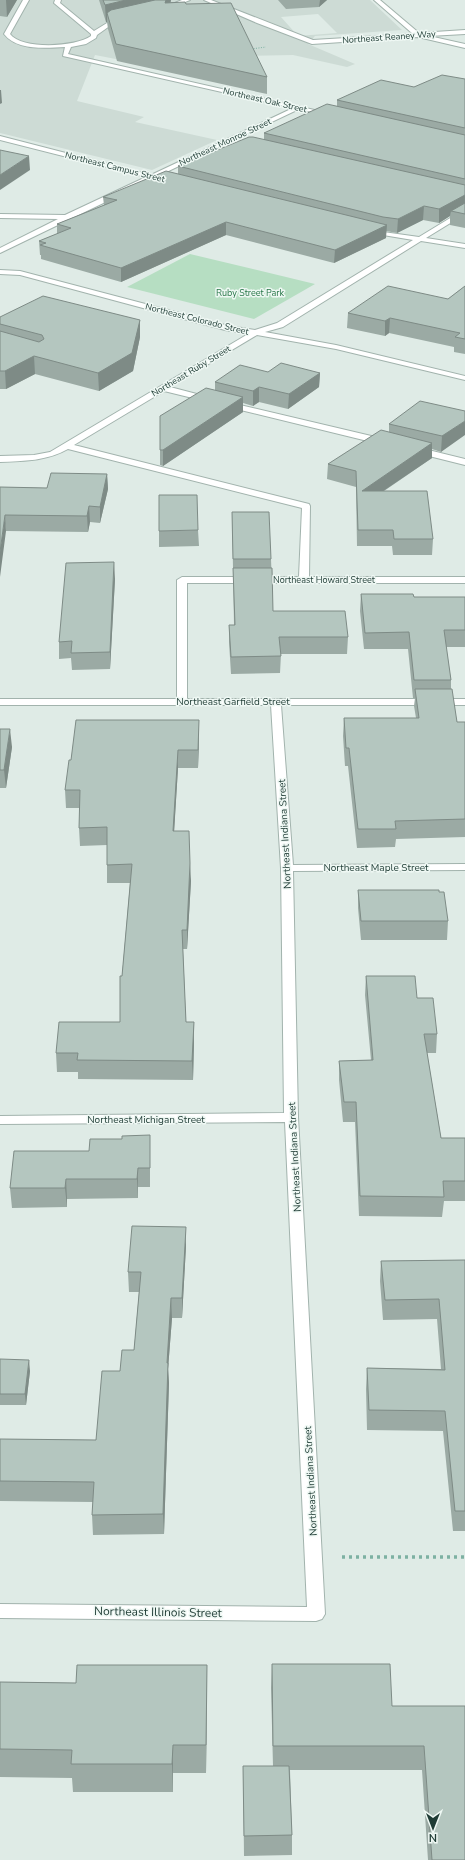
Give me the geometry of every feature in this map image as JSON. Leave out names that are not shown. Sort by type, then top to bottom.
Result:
[{"type":"street","points":[[26,0],[7,34],[9,38],[17,42],[30,45],[68,46],[85,42],[94,37],[94,34],[109,24],[131,20]]},
{"type":"street","points":[[58,0],[57,3],[94,34]]},
{"type":"street","points":[[165,8],[187,0]]},
{"type":"street","name":"Northeast Reaney Way","points":[[207,0],[312,42],[465,32]]},
{"type":"street","points":[[377,0],[418,35],[465,46]]},
{"type":"street","name":"Northeast Oak Street","points":[[68,46],[66,55],[337,116]]},
{"type":"street","name":"Northeast Monroe Street","points":[[0,251],[152,176],[299,108]]},
{"type":"street","name":"Northeast Campus Street","points":[[0,138],[175,182]]},
{"type":"street","points":[[229,141],[237,143]]},
{"type":"street","name":"Northeast Ruby Street","points":[[0,459],[17,460],[54,454],[255,333],[280,324],[465,211]]},
{"type":"street","points":[[0,216],[65,218]]},
{"type":"street","points":[[367,230],[419,240],[465,246]]},
{"type":"street","name":"Northeast Colorado Street","points":[[0,272],[20,273],[228,328],[336,347],[465,378]]},
{"type":"street","points":[[163,388],[395,445]]},
{"type":"street","points":[[67,446],[306,506],[304,580]]},
{"type":"street","points":[[411,449],[465,462]]},
{"type":"street","name":"Northeast Howard Street","points":[[182,701],[182,580],[465,580]]},
{"type":"street","name":"Northeast Indiana Street","points":[[276,701],[287,868],[291,1117],[316,1614]]},
{"type":"street","name":"Northeast Garfield Street","points":[[0,702],[465,702]]},
{"type":"street","name":"Northeast Maple Street","points":[[287,868],[465,867]]},
{"type":"street","name":"Northeast Michigan Street","points":[[0,1120],[291,1117]]},
{"type":"street","name":"Northeast Illinois Street","points":[[0,1611],[316,1614]]},
{"type":"path","points":[[250,49],[273,47]]},
{"type":"path","points":[[352,1557],[465,1556]]},
{"type":"shaded area","points":[[0,0],[370,0],[402,30],[315,36],[308,44],[355,64],[347,67],[293,55],[180,57],[152,66],[95,55],[77,101],[144,117],[135,122],[217,140],[152,170],[0,133]],"holes":[[[318,14],[337,33],[298,36],[281,17]]]},
{"type":"green space","name":"Ruby Street Park","points":[[190,254],[315,284],[254,319],[127,287]]},
{"type":"building","points":[[103,0],[126,0],[105,5]]},
{"type":"building","points":[[155,0],[166,0],[165,3],[185,2],[186,4],[231,3],[267,77],[116,44],[107,13],[111,10]]},
{"type":"building","points":[[442,75],[465,79],[465,128],[337,100],[381,80],[414,87]]},
{"type":"building","points":[[327,104],[465,135],[465,179],[264,133]]},
{"type":"building","points":[[249,137],[465,185],[465,195],[439,209],[424,206],[398,219],[383,217],[178,166]]},
{"type":"building","points":[[0,150],[29,156],[0,175]]},
{"type":"building","points":[[166,171],[387,225],[335,250],[226,222],[121,268],[40,245],[46,243],[39,241],[71,228],[57,224],[117,200],[103,197]]},
{"type":"building","points":[[465,203],[465,214],[451,211]]},
{"type":"building","points":[[388,286],[448,299],[465,286],[465,339],[455,337],[460,333],[390,318],[385,321],[348,313]]},
{"type":"building","points":[[43,296],[140,320],[132,353],[98,373],[34,356],[5,371],[0,371],[0,331],[39,342],[44,339],[42,335],[0,324],[0,317]]},
{"type":"building","points":[[281,363],[320,373],[289,394],[259,387],[253,391],[215,382],[240,365],[268,372]]},
{"type":"building","points":[[206,388],[243,397],[163,450],[160,450],[160,416]]},
{"type":"building","points":[[420,401],[465,411],[465,421],[442,436],[389,424]]},
{"type":"building","points":[[381,430],[432,443],[362,491],[427,491],[433,539],[394,539],[393,530],[358,530],[356,471],[328,464]]},
{"type":"building","points":[[51,473],[107,474],[100,507],[89,506],[87,516],[5,515],[0,552],[0,487],[47,488]]},
{"type":"building","points":[[159,495],[197,495],[198,530],[159,531]]},
{"type":"building","points":[[232,512],[269,512],[271,559],[233,559]]},
{"type":"building","points":[[114,562],[110,652],[71,653],[72,641],[59,642],[66,563]]},
{"type":"building","points":[[233,568],[272,568],[273,611],[345,611],[348,637],[279,637],[281,656],[231,657],[229,625],[235,625]]},
{"type":"building","points":[[361,594],[413,594],[414,597],[465,597],[465,630],[444,630],[451,680],[414,680],[409,632],[365,633]]},
{"type":"building","points":[[415,689],[452,689],[457,722],[465,722],[465,819],[395,821],[396,829],[358,829],[349,748],[346,748],[344,718],[419,718]]},
{"type":"building","points":[[76,720],[199,720],[198,750],[178,750],[173,831],[189,831],[190,863],[187,930],[182,930],[186,1022],[194,1022],[192,1061],[77,1060],[78,1053],[56,1053],[59,1022],[120,1022],[120,976],[122,976],[132,864],[107,865],[107,827],[79,828],[80,790],[65,790],[69,760],[71,760]]},
{"type":"building","points":[[0,729],[10,729],[4,770],[0,770]]},
{"type":"building","points":[[358,890],[439,890],[439,892],[444,892],[448,921],[361,921]]},
{"type":"building","points":[[366,976],[415,976],[417,998],[433,998],[437,1034],[424,1034],[441,1138],[465,1138],[465,1181],[443,1181],[444,1197],[360,1196],[356,1102],[344,1102],[339,1061],[373,1060]]},
{"type":"building","points":[[150,1135],[150,1168],[138,1168],[137,1179],[66,1179],[65,1188],[10,1188],[14,1151],[89,1151],[90,1139],[122,1139],[122,1136]]},
{"type":"building","points":[[132,1226],[186,1227],[182,1298],[171,1298],[167,1363],[163,1514],[92,1515],[94,1482],[0,1481],[0,1439],[96,1440],[102,1371],[120,1371],[122,1350],[134,1350],[141,1272],[128,1272]]},
{"type":"building","points":[[465,1260],[465,1511],[455,1511],[445,1411],[369,1410],[367,1368],[445,1370],[439,1299],[385,1300],[381,1261]]},
{"type":"building","points":[[0,1359],[29,1360],[25,1394],[0,1394]]},
{"type":"building","points":[[272,1664],[390,1664],[392,1706],[465,1706],[465,1860],[432,1860],[424,1746],[273,1746]]},
{"type":"building","points":[[77,1665],[207,1665],[206,1745],[173,1745],[172,1764],[71,1764],[72,1750],[0,1749],[0,1682],[76,1683]]},
{"type":"building","points":[[243,1766],[289,1766],[292,1835],[244,1836]]}]
